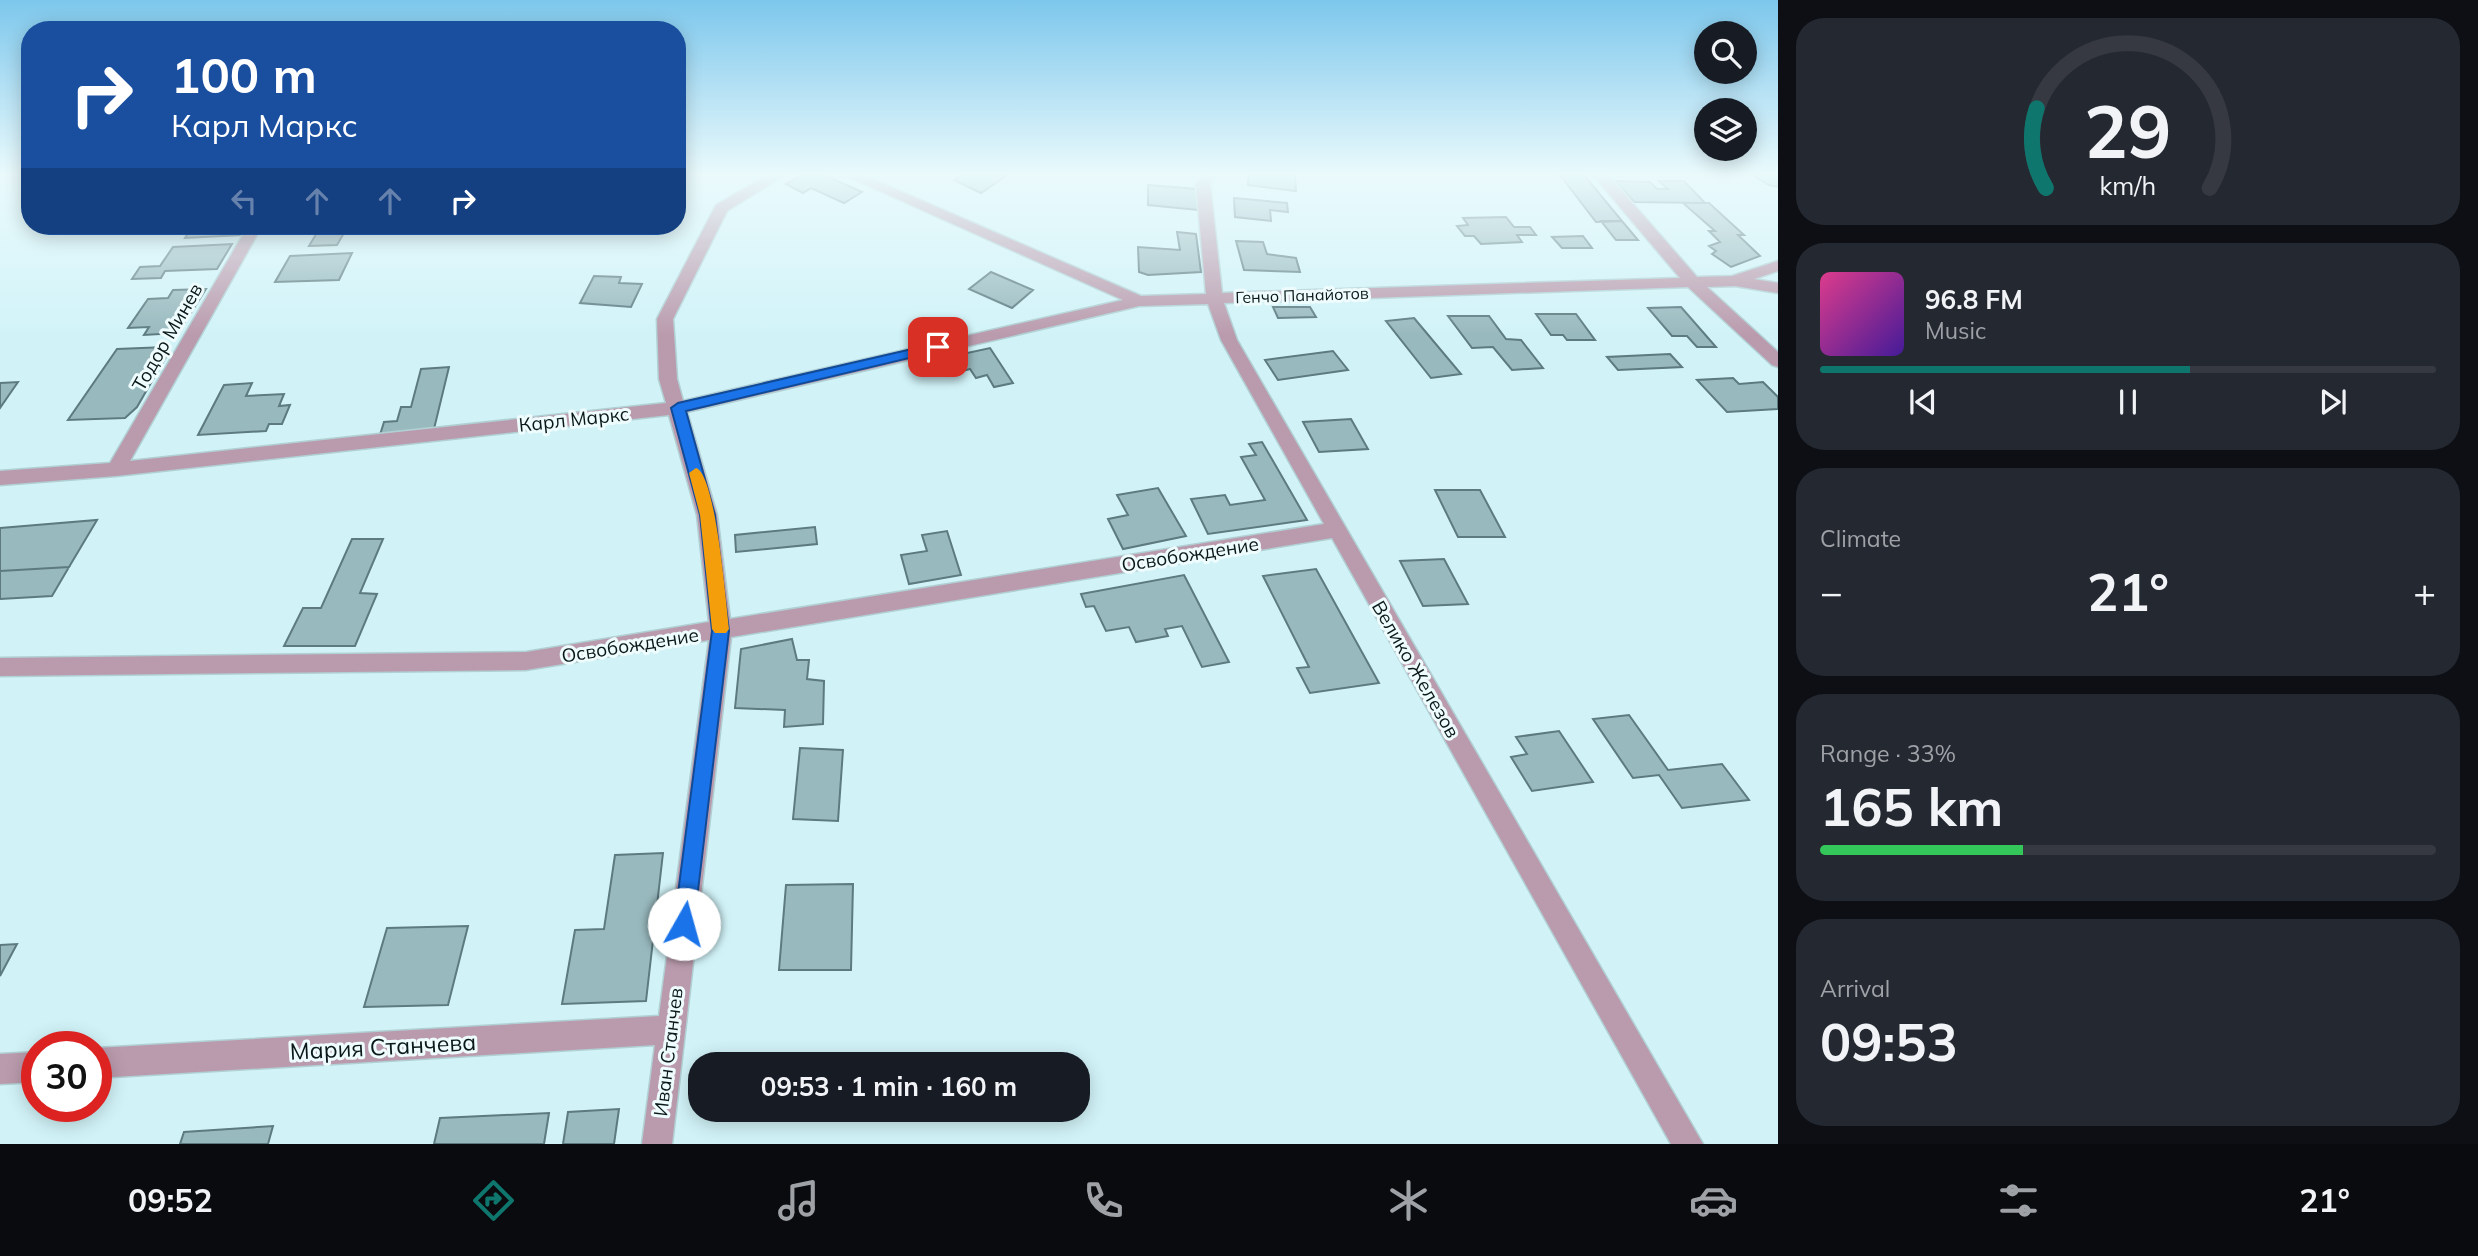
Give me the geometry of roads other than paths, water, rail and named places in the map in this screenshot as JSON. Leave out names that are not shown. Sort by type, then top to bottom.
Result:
[{"type":"street","name":"Иван Станчев","points":[[657,1144],[721,631],[707,515],[668,379],[665,319],[711,228]]},
{"type":"street","name":"Генчо Панайотов","points":[[973,228],[1139,301],[1735,281],[1778,288]]},
{"type":"street","name":"Велико Железов","points":[[1207,228],[1214,297],[1229,340],[1688,1144]]},
{"type":"street","points":[[1646,228],[1693,283],[1778,361]]},
{"type":"street","name":"Тодор Минев","points":[[116,469],[250,235]]},
{"type":"street","points":[[1735,281],[1778,266]]},
{"type":"street","name":"Карл Маркс","points":[[0,478],[116,469],[678,408],[1139,301]]},
{"type":"street","name":"Освобождение","points":[[0,667],[526,661],[1337,530]]},
{"type":"street","name":"Мария Станчева","points":[[112,1062],[671,1030]]},
{"type":"street","points":[[0,1069],[21,1068]]}]
